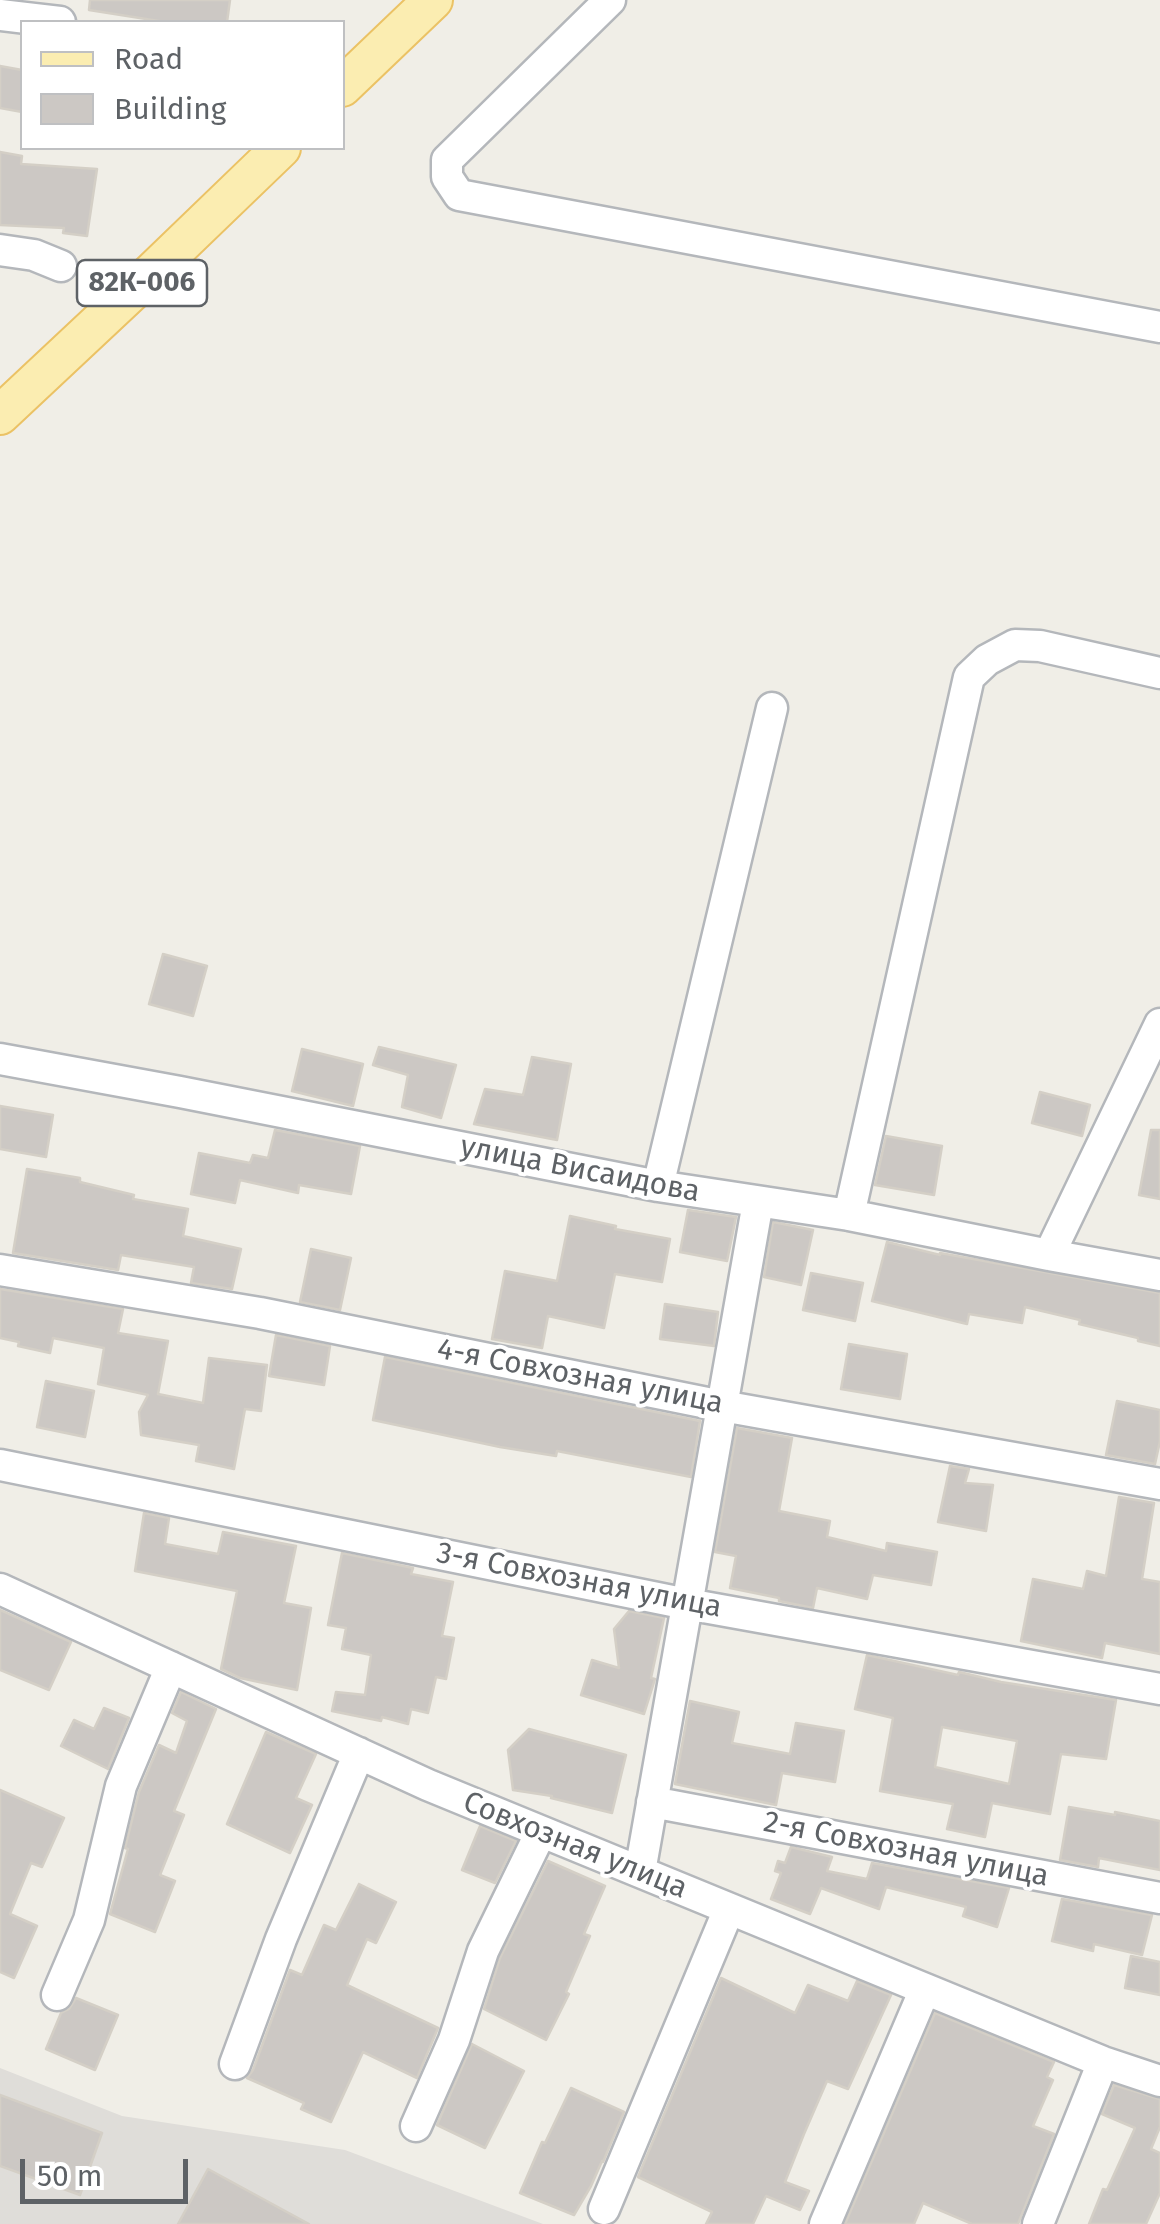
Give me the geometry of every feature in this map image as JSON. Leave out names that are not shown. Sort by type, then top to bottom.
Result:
[{"type":"main road","points":[[351,69],[433,0]]},
{"type":"main road","name":"82К-006","points":[[0,415],[279,150]]},
{"type":"street","points":[[610,0],[447,160],[447,177],[459,195],[1160,327]]},
{"type":"street","points":[[0,15],[43,20]]},
{"type":"street","points":[[0,250],[34,255],[60,266]]},
{"type":"street","points":[[849,1215],[969,677],[987,660],[1015,646],[1040,646],[1160,673]]},
{"type":"street","points":[[658,1186],[772,708]]},
{"type":"street","points":[[1049,1255],[1156,1040]]},
{"type":"street","name":"улица Висаидова","points":[[0,1059],[658,1186],[849,1215],[1160,1274]]},
{"type":"street","points":[[640,1872],[758,1202]]},
{"type":"street","name":"4-я Совхозная улица","points":[[0,1270],[260,1313],[722,1406],[1160,1484]]},
{"type":"street","name":"3-я Совхозная улица","points":[[0,1465],[687,1604],[1160,1688]]},
{"type":"street","name":"Совхозная улица","points":[[0,1589],[428,1786],[1160,2082]]},
{"type":"street","points":[[57,1995],[90,1920],[122,1786],[171,1667]]},
{"type":"street","points":[[235,2064],[281,1940],[359,1754]]},
{"type":"street","name":"2-я Совхозная улица","points":[[652,1802],[1160,1898]]},
{"type":"street","points":[[416,2126],[454,2040],[483,1951],[542,1832]]},
{"type":"street","points":[[604,2209],[729,1908]]},
{"type":"street","points":[[825,2224],[925,1989]]},
{"type":"street","points":[[1038,2224],[1103,2062]]},
{"type":"shaded area","points":[[0,2068],[122,2116],[345,2150],[543,2224],[0,2224]]},
{"type":"building","points":[[90,0],[230,0],[227,20],[152,20],[89,10]]},
{"type":"building","points":[[0,66],[20,70],[20,112],[0,108]]},
{"type":"building","points":[[0,152],[22,156],[21,164],[97,169],[87,236],[63,233],[64,228],[0,225]]},
{"type":"building","points":[[163,954],[207,966],[193,1016],[149,1004]]},
{"type":"building","points":[[379,1047],[456,1065],[441,1118],[402,1107],[408,1075],[373,1065]]},
{"type":"building","points":[[302,1049],[363,1064],[353,1106],[292,1091]]},
{"type":"building","points":[[532,1057],[571,1064],[557,1140],[474,1124],[485,1089],[523,1095]]},
{"type":"building","points":[[1040,1092],[1090,1105],[1082,1136],[1032,1123]]},
{"type":"building","points":[[0,1106],[53,1115],[46,1157],[0,1149]]},
{"type":"building","points":[[275,1130],[360,1146],[351,1194],[299,1185],[298,1193],[240,1180],[235,1203],[191,1194],[199,1153],[250,1163],[253,1155],[268,1158]]},
{"type":"building","points":[[1151,1130],[1160,1130],[1160,1199],[1139,1195]]},
{"type":"building","points":[[886,1136],[942,1146],[934,1195],[875,1185]]},
{"type":"building","points":[[27,1169],[80,1178],[80,1182],[134,1195],[133,1199],[188,1209],[183,1236],[241,1249],[232,1289],[191,1283],[194,1267],[121,1255],[118,1270],[13,1253]]},
{"type":"building","points":[[688,1210],[736,1217],[727,1261],[680,1252]]},
{"type":"building","points":[[570,1216],[670,1239],[662,1282],[615,1274],[604,1328],[548,1316],[542,1348],[492,1339],[505,1271],[557,1281]]},
{"type":"building","points":[[773,1222],[813,1230],[801,1285],[764,1277]]},
{"type":"building","points":[[887,1242],[940,1255],[1160,1293],[1160,1346],[1025,1307],[1022,1323],[969,1314],[967,1324],[872,1301]]},
{"type":"building","points":[[311,1249],[351,1258],[340,1310],[300,1302]]},
{"type":"building","points":[[811,1273],[863,1283],[855,1321],[803,1310]]},
{"type":"building","points":[[0,1289],[123,1309],[118,1333],[168,1341],[158,1394],[203,1403],[209,1358],[267,1365],[261,1411],[245,1409],[234,1469],[196,1461],[199,1445],[141,1435],[139,1412],[148,1395],[98,1384],[104,1348],[53,1338],[50,1353],[0,1338]]},
{"type":"building","points":[[665,1304],[718,1312],[714,1346],[660,1339]]},
{"type":"building","points":[[276,1335],[330,1346],[324,1385],[269,1376]]},
{"type":"building","points":[[849,1344],[907,1354],[900,1399],[841,1389]]},
{"type":"building","points":[[385,1357],[700,1421],[691,1477],[557,1451],[556,1456],[500,1447],[373,1420]]},
{"type":"building","points":[[46,1381],[94,1391],[85,1437],[37,1427]]},
{"type":"building","points":[[1117,1401],[1160,1410],[1155,1464],[1106,1455]]},
{"type":"building","points":[[737,1428],[792,1438],[779,1511],[830,1521],[827,1537],[886,1551],[887,1543],[937,1552],[931,1585],[873,1575],[867,1599],[817,1588],[813,1608],[730,1588],[736,1556],[715,1552]]},
{"type":"building","points":[[950,1466],[969,1469],[965,1483],[993,1485],[986,1531],[938,1522]]},
{"type":"building","points":[[1119,1497],[1154,1503],[1142,1579],[1160,1582],[1160,1654],[1105,1643],[1102,1658],[1021,1641],[1033,1579],[1083,1589],[1087,1571],[1106,1576]]},
{"type":"building","points":[[144,1513],[169,1518],[165,1544],[218,1554],[223,1532],[296,1546],[284,1603],[311,1608],[297,1690],[240,1678],[221,1669],[237,1591],[135,1571]]},
{"type":"building","points":[[342,1553],[413,1568],[411,1574],[453,1582],[442,1636],[454,1638],[446,1679],[436,1677],[428,1713],[411,1709],[408,1724],[332,1711],[336,1692],[365,1695],[371,1655],[342,1649],[346,1628],[328,1625]]},
{"type":"building","points":[[0,1610],[71,1642],[49,1690],[0,1670]]},
{"type":"building","points":[[629,1611],[664,1618],[651,1678],[655,1679],[644,1714],[581,1695],[592,1660],[619,1668],[614,1629]]},
{"type":"building","points":[[867,1655],[958,1675],[959,1672],[1116,1700],[1106,1759],[1061,1754],[1050,1814],[992,1803],[985,1837],[947,1829],[953,1804],[880,1791],[893,1718],[855,1709]],"holes":[[[942,1727],[1017,1741],[1009,1784],[935,1767]]]},
{"type":"building","points":[[181,1692],[216,1709],[174,1811],[184,1815],[160,1875],[175,1881],[155,1932],[110,1914],[139,1792],[159,1745],[176,1753],[187,1721],[172,1713]]},
{"type":"building","points":[[690,1701],[739,1712],[732,1743],[790,1754],[796,1723],[844,1731],[835,1782],[782,1773],[776,1805],[675,1784]]},
{"type":"building","points":[[104,1708],[129,1718],[108,1769],[61,1746],[74,1720],[94,1729]]},
{"type":"building","points":[[529,1729],[626,1755],[612,1813],[513,1790],[508,1750]]},
{"type":"building","points":[[266,1732],[316,1754],[296,1798],[312,1805],[290,1853],[227,1824]]},
{"type":"building","points":[[0,1790],[64,1818],[42,1867],[31,1863],[10,1914],[37,1926],[14,1978],[0,1972]]},
{"type":"building","points":[[1069,1807],[1160,1821],[1160,1870],[1099,1858],[1098,1867],[1060,1860]]},
{"type":"building","points":[[480,1826],[516,1841],[495,1883],[462,1870]]},
{"type":"building","points":[[791,1847],[832,1857],[827,1871],[867,1879],[872,1863],[1009,1888],[997,1927],[963,1916],[966,1907],[886,1887],[879,1909],[821,1888],[810,1914],[771,1899],[781,1873],[775,1871],[778,1861],[785,1863]]},
{"type":"building","points":[[548,1861],[605,1886],[584,1934],[590,1936],[566,1992],[569,1994],[546,2040],[484,2009],[500,1958]]},
{"type":"building","points":[[359,1884],[396,1902],[376,1943],[367,1939],[347,1985],[438,2028],[417,2078],[363,2052],[331,2122],[301,2109],[304,2103],[247,2078],[290,1970],[302,1975],[324,1925],[336,1930]]},
{"type":"building","points":[[1062,1899],[1152,1915],[1142,1955],[1094,1944],[1093,1951],[1052,1941]]},
{"type":"building","points":[[1131,1956],[1160,1962],[1160,1995],[1125,1988]]},
{"type":"building","points":[[721,1978],[795,2013],[808,1985],[848,2001],[857,1981],[891,1995],[848,2089],[827,2081],[804,2134],[785,2182],[809,2191],[800,2210],[766,2196],[753,2224],[706,2224],[712,2212],[638,2177]]},
{"type":"building","points":[[76,1998],[118,2015],[95,2070],[46,2049],[61,2013]]},
{"type":"building","points":[[935,2013],[1054,2062],[1047,2077],[1053,2080],[1033,2126],[1054,2134],[1018,2224],[972,2224],[923,2203],[914,2224],[845,2224]]},
{"type":"building","points":[[472,2044],[524,2071],[485,2148],[437,2125]]},
{"type":"building","points":[[1114,2085],[1160,2099],[1160,2127],[1151,2149],[1160,2153],[1160,2193],[1146,2224],[1089,2224],[1135,2128],[1102,2114]]},
{"type":"building","points":[[571,2088],[624,2112],[574,2215],[520,2193]]},
{"type":"building","points":[[0,2095],[102,2133],[80,2195],[0,2166]]},
{"type":"building","points":[[208,2169],[309,2224],[178,2224]]}]
